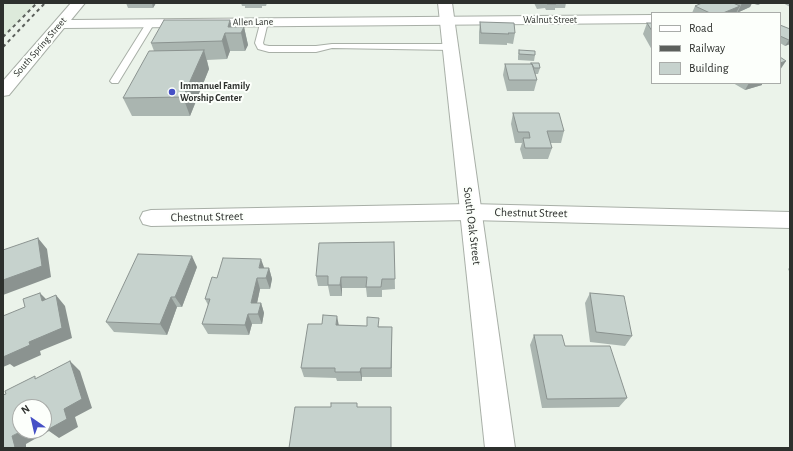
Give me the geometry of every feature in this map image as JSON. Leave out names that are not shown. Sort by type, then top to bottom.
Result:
[{"type":"street","name":"South Spring Street","points":[[3,91],[78,3]]},
{"type":"street","name":"Allen Lane","points":[[59,24],[264,22],[446,11]]},
{"type":"street","name":"Walnut Street","points":[[446,11],[651,19]]},
{"type":"street","name":"South Oak Street","points":[[446,11],[500,448]]},
{"type":"street","name":"Chestnut Street","points":[[151,218],[470,212],[790,220]]},
{"type":"lane","points":[[264,22],[258,43],[261,47],[269,49],[316,49],[332,46],[451,47]]},
{"type":"lane","points":[[115,81],[150,24]]},
{"type":"shaded area","points":[[3,3],[37,3],[3,37]]},
{"type":"building","points":[[702,3],[733,3],[740,6],[725,12],[708,12],[695,6]]},
{"type":"building","points":[[164,20],[230,20],[228,27],[244,27],[241,33],[225,33],[222,41],[151,43]]},
{"type":"building","points":[[480,22],[514,23],[515,33],[481,33]]},
{"type":"building","points":[[647,23],[651,23],[651,29]]},
{"type":"building","points":[[781,25],[790,29],[789,40],[781,36]]},
{"type":"building","points":[[204,50],[183,97],[123,98],[149,51]]},
{"type":"building","points":[[519,50],[535,51],[535,55],[519,54]]},
{"type":"building","points":[[781,58],[786,61],[781,63]]},
{"type":"building","points":[[531,63],[539,63],[540,68],[534,68]]},
{"type":"building","points":[[505,64],[532,64],[537,80],[509,80]]},
{"type":"building","points":[[513,113],[559,113],[564,131],[547,131],[552,148],[525,148],[523,138],[530,138],[529,132],[518,132]]},
{"type":"building","points":[[38,238],[42,266],[3,280],[3,250]]},
{"type":"building","points":[[394,242],[395,279],[382,279],[381,287],[366,287],[367,277],[341,277],[340,285],[328,285],[328,276],[316,276],[319,243]]},
{"type":"building","points":[[138,254],[192,256],[175,297],[171,297],[160,324],[106,322]]},
{"type":"building","points":[[223,258],[261,259],[259,268],[269,268],[266,278],[257,278],[251,303],[261,303],[258,314],[248,314],[245,325],[202,324],[210,299],[205,299],[212,277],[217,278]]},
{"type":"building","points":[[40,293],[42,301],[56,295],[62,328],[29,342],[30,345],[3,357],[3,316],[25,307],[23,299]]},
{"type":"building","points":[[590,293],[624,296],[632,336],[596,332]]},
{"type":"building","points":[[323,315],[337,316],[336,325],[367,326],[367,317],[379,318],[378,327],[392,327],[391,368],[361,368],[360,372],[335,372],[335,368],[301,368],[308,324],[322,324]]},
{"type":"building","points":[[534,335],[562,335],[565,346],[610,346],[627,398],[547,399]]},
{"type":"building","points":[[70,361],[82,399],[64,409],[67,419],[52,427],[52,399],[12,399],[12,439],[15,447],[3,448],[3,395],[6,394],[5,391],[35,376],[35,379]]},
{"type":"building","points":[[331,403],[357,403],[357,407],[391,407],[391,448],[289,448],[295,407],[331,407]]},
{"type":"railway","points":[[3,37],[37,3]]},
{"type":"railway","points":[[3,47],[45,3]]},
{"type":"place","name":"Immanuel Family Worship Center","points":[[172,92]]}]
